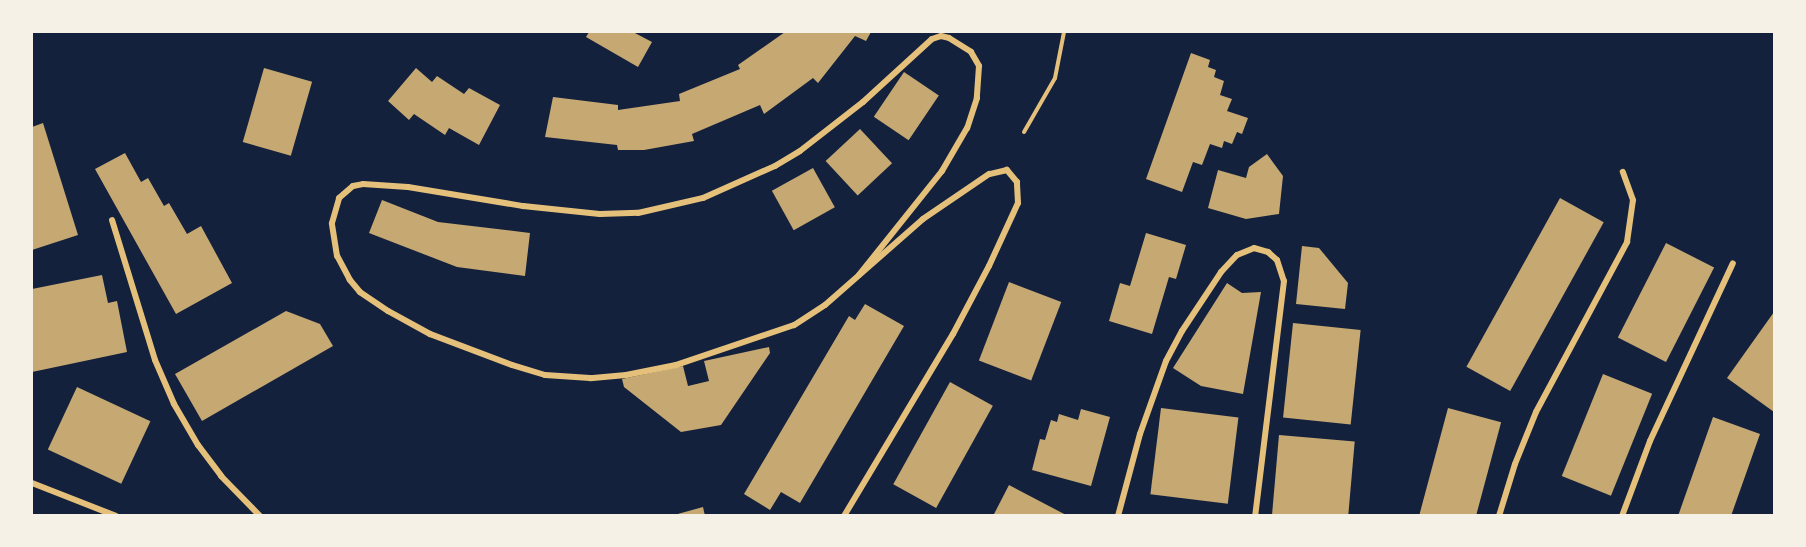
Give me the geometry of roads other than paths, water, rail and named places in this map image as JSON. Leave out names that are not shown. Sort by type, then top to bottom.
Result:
[{"type":"street","points":[[844,516],[953,334],[989,266],[1018,203],[1018,187],[1015,177],[1002,170],[989,174],[923,219],[825,305],[794,325],[763,338],[676,365],[626,375],[561,377],[512,365],[430,334],[374,302],[355,286],[342,267],[333,243],[332,223],[339,198],[353,186],[363,184],[408,187],[523,206],[600,214],[638,213],[703,198],[775,166],[800,151],[863,102],[932,39],[941,36],[949,38],[971,52],[979,66],[977,98],[967,128],[942,171],[859,275]]},
{"type":"street","points":[[1499,516],[1515,464],[1536,412],[1628,242],[1633,201],[1623,172]]},
{"type":"street","points":[[112,220],[155,360],[174,404],[198,445],[221,476],[260,516]]},
{"type":"street","points":[[1118,516],[1140,434],[1166,361],[1182,331],[1221,272],[1238,255],[1254,248],[1268,252],[1277,260],[1284,281],[1255,516]]},
{"type":"street","points":[[1622,516],[1650,441],[1733,263]]},
{"type":"street","points":[[32,483],[116,516]]}]
